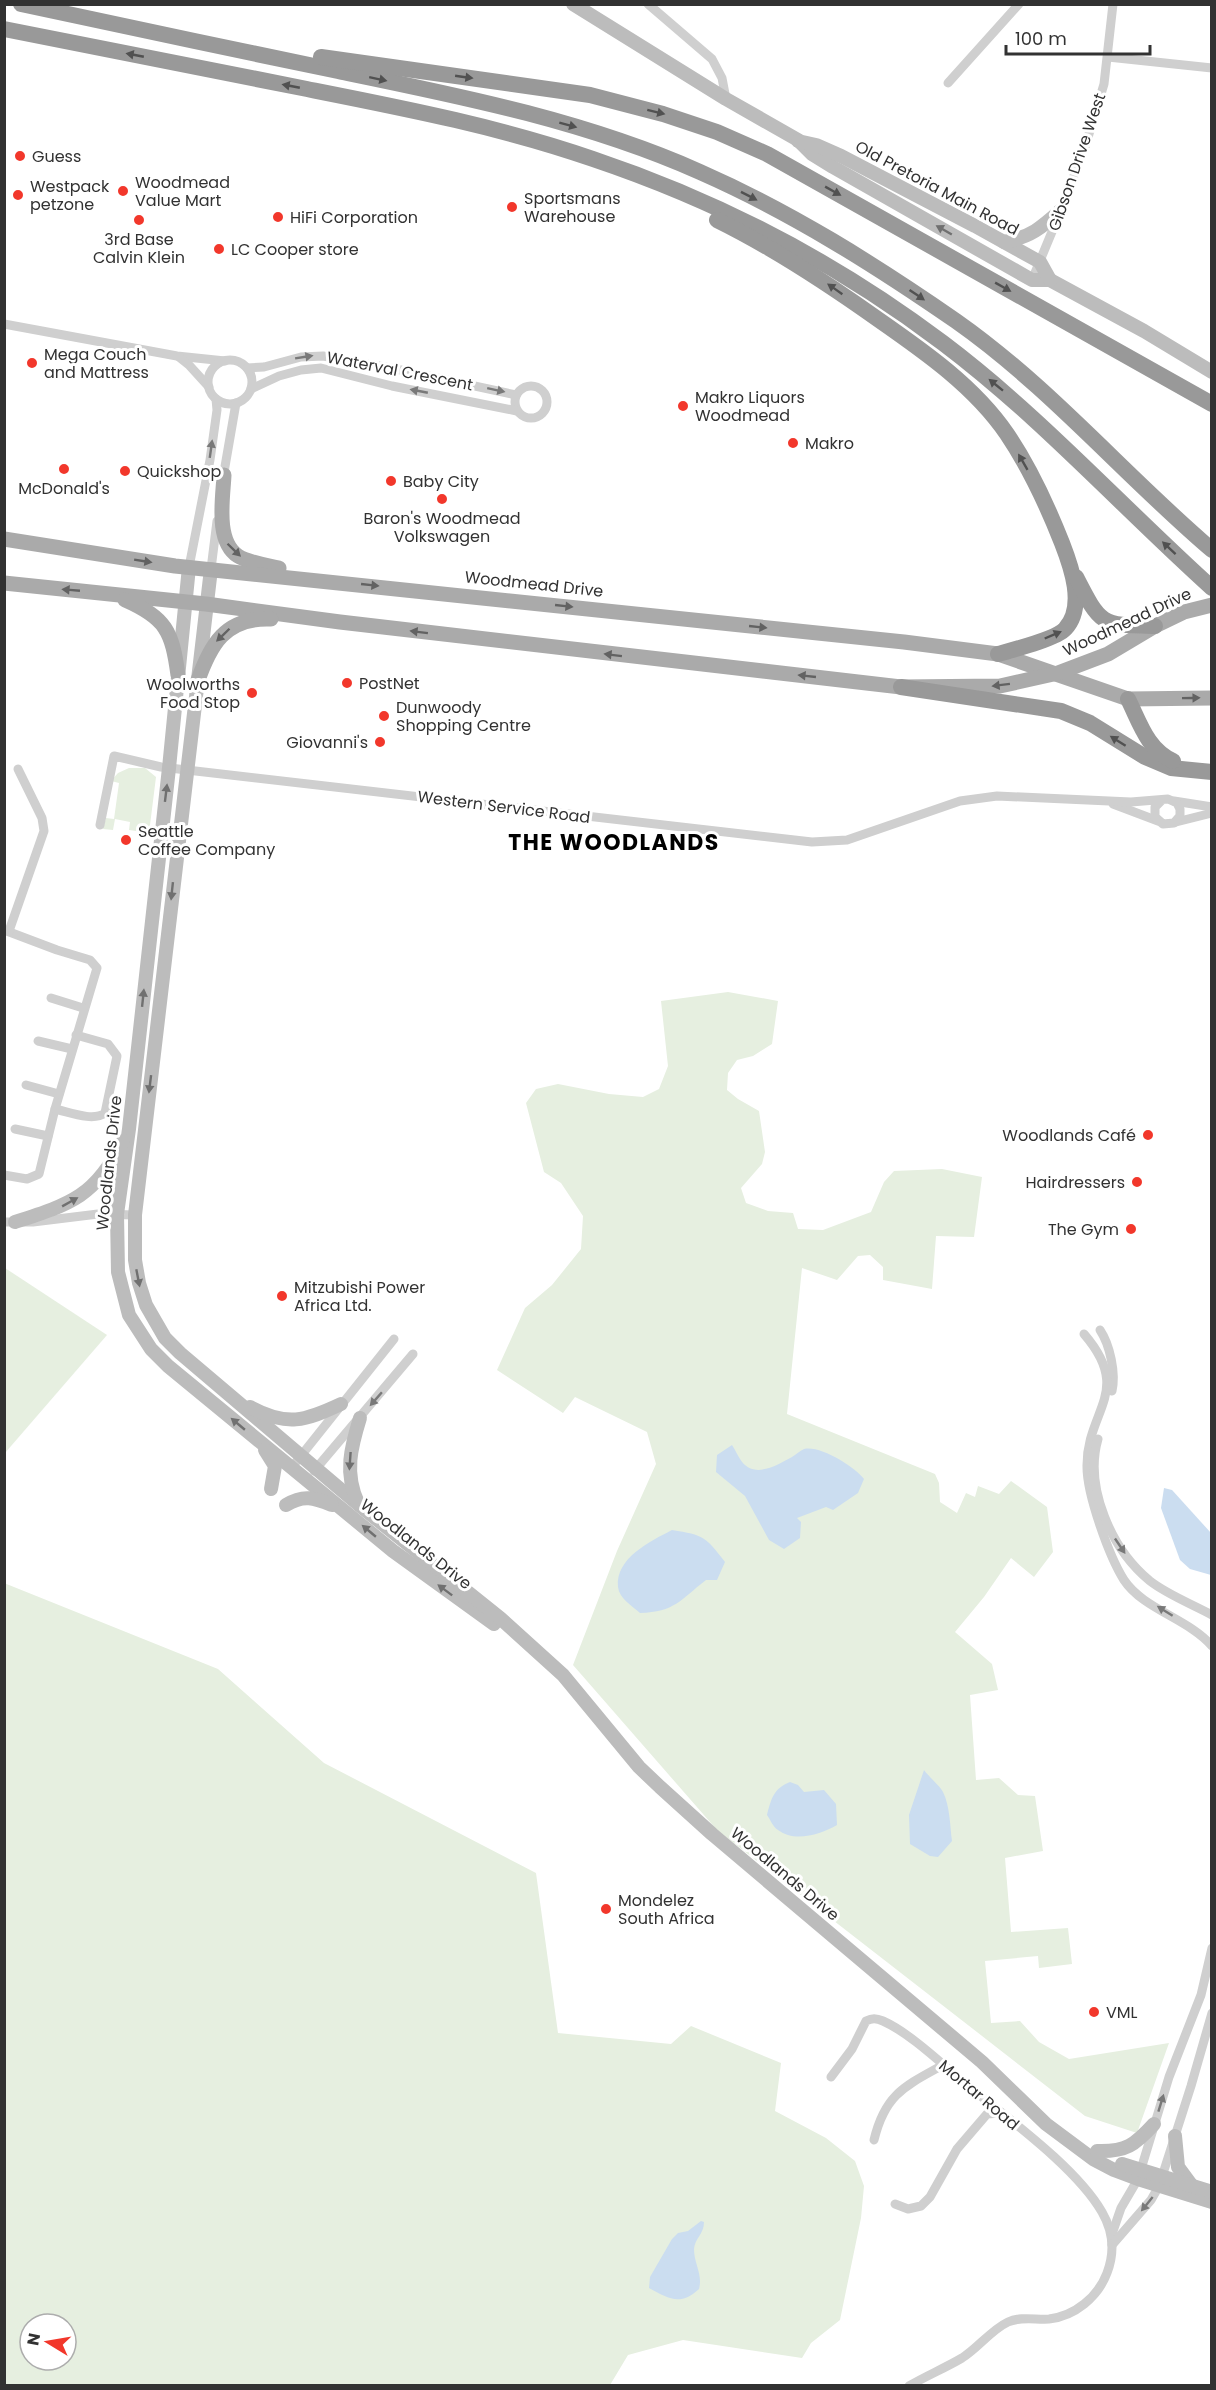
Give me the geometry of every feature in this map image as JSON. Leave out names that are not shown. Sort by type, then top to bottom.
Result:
[{"type":"highway","points":[[21,4],[398,83],[528,114],[601,134],[700,172],[818,232],[959,323],[1027,377],[1212,550]]},
{"type":"highway","points":[[4,29],[387,105],[520,137],[593,158],[746,221],[851,281],[941,342],[1004,391],[1212,588]]},
{"type":"highway","points":[[198,42],[323,57],[590,95],[663,114],[717,132],[767,154],[1212,404]]},
{"type":"highway","points":[[593,158],[742,232],[820,278],[930,356],[982,404],[1007,433],[1044,497],[1071,566],[1092,606],[1106,622],[1116,626],[1155,626]]},
{"type":"highway","points":[[998,654],[1055,636],[1065,630],[1074,609],[1071,566]]},
{"type":"highway","points":[[901,687],[1061,711],[1090,723],[1144,757],[1171,768],[1212,772]]},
{"type":"highway","points":[[1128,699],[1148,740],[1158,752],[1177,762],[1212,772]]},
{"type":"main road","name":"Old Pretoria Main Road","points":[[573,4],[726,99],[798,140],[841,156],[1040,262]]},
{"type":"main road","name":"Old Pretoria Main Road","points":[[798,140],[812,154],[833,167],[1032,280],[1050,280],[1144,331],[1212,372]]},
{"type":"main road","points":[[1004,242],[1027,237],[1036,232],[1061,210]]},
{"type":"main road","points":[[1040,262],[1050,280]]},
{"type":"main road","points":[[224,475],[224,536],[231,551],[247,560],[330,580]]},
{"type":"main road","name":"Woodmead Drive","points":[[4,539],[189,567],[330,580],[998,654],[1128,699],[1212,698]]},
{"type":"main road","name":"Woodlands Drive","points":[[189,567],[129,1129],[117,1214],[118,1272],[129,1315],[139,1332],[168,1366],[260,1442],[296,1461]]},
{"type":"main road","name":"Woodlands Drive","points":[[210,569],[135,1215],[135,1260],[139,1283],[155,1323],[165,1338],[311,1474],[345,1510],[393,1551],[528,1646],[563,1675],[639,1767],[712,1834],[982,2062],[1097,2151],[1140,2175]]},
{"type":"main road","name":"Woodmead Drive","points":[[4,583],[206,604],[340,622],[901,687],[1000,686],[1058,674],[1108,654],[1184,612],[1212,605]]},
{"type":"main road","points":[[108,593],[150,611],[165,627],[171,639],[178,675]]},
{"type":"main road","points":[[197,683],[207,654],[226,631],[238,624],[264,619],[340,622]]},
{"type":"main road","points":[[10,1222],[64,1206],[88,1190],[108,1170],[129,1129]]},
{"type":"main road","points":[[227,1394],[258,1411],[285,1420],[310,1418],[341,1404]]},
{"type":"main road","points":[[360,1418],[349,1463],[353,1491],[360,1505]]},
{"type":"main road","points":[[260,1442],[275,1466],[272,1490]]},
{"type":"main road","name":"Woodlands Drive","points":[[311,1474],[360,1505],[500,1618],[528,1646]]},
{"type":"main road","points":[[286,1505],[298,1498],[306,1497],[345,1510]]},
{"type":"main road","name":"Woodlands Drive","points":[[982,2062],[1046,2124],[1093,2158],[1212,2202]]},
{"type":"main road","points":[[1097,2151],[1114,2152],[1128,2148],[1154,2124]]},
{"type":"main road","points":[[1175,2136],[1178,2166],[1192,2186]]},
{"type":"main road","name":"Woodlands Drive","points":[[1160,2182],[1192,2186],[1212,2192]]},
{"type":"street","points":[[648,4],[712,58],[722,78],[726,99]]},
{"type":"street","points":[[948,83],[1019,4]]},
{"type":"street","name":"Gibson Drive West","points":[[1032,280],[1086,144],[1104,84],[1113,4]]},
{"type":"street","points":[[1107,57],[1212,68]]},
{"type":"street","points":[[4,324],[177,356],[235,360],[247,368],[252,382],[251,389],[243,400],[236,403],[222,403],[216,399]]},
{"type":"street","points":[[177,356],[189,365],[209,387],[216,399],[217,410],[210,460],[189,567]]},
{"type":"street","name":"Waterval Crescent","points":[[247,368],[264,367],[301,357],[323,356],[516,395]]},
{"type":"street","points":[[209,387],[210,373],[214,367],[225,361]]},
{"type":"street","name":"Waterval Crescent","points":[[251,389],[279,376],[321,368],[392,386],[517,411]]},
{"type":"street","points":[[533,386],[543,391],[548,401],[544,412],[535,418],[523,417],[515,406],[516,395],[523,388],[533,386]]},
{"type":"street","points":[[210,569],[236,403]]},
{"type":"street","name":"Western Service Road","points":[[100,825],[114,756],[169,768],[812,842],[859,837],[960,801],[976,798],[1014,796],[1102,801],[1162,800]]},
{"type":"street","points":[[4,1174],[27,1179],[37,1176],[41,1170],[59,1094],[96,971],[96,965],[90,960],[7,931],[44,831],[42,819],[18,769]]},
{"type":"street","points":[[1212,807],[1168,799],[1162,800],[1154,810],[1158,821],[1166,825],[1212,813]]},
{"type":"street","name":"Western Service Road","points":[[1102,801],[1158,821]]},
{"type":"street","points":[[1174,801],[1179,806],[1180,813],[1176,822]]},
{"type":"street","points":[[51,998],[83,1008]]},
{"type":"street","points":[[55,1109],[89,1116],[101,1116],[105,1113],[117,1056],[108,1044],[76,1035]]},
{"type":"street","points":[[38,1041],[72,1049]]},
{"type":"street","points":[[26,1085],[59,1094]]},
{"type":"street","points":[[15,1129],[48,1136]]},
{"type":"street","points":[[10,1222],[98,1214],[135,1215]]},
{"type":"street","points":[[1100,1330],[1113,1372],[1113,1386],[1095,1451],[1096,1477],[1102,1509],[1122,1550],[1149,1579],[1212,1615]]},
{"type":"street","points":[[1084,1334],[1101,1357],[1106,1369],[1107,1385],[1089,1448],[1087,1466],[1089,1485],[1106,1539],[1125,1580],[1136,1593],[1190,1627],[1212,1646]]},
{"type":"street","points":[[296,1461],[394,1339]]},
{"type":"street","points":[[311,1474],[413,1353]]},
{"type":"street","points":[[1112,2234],[1121,2208],[1140,2175],[1168,2078],[1200,1995],[1212,1948]]},
{"type":"street","points":[[1112,2245],[1151,2200],[1160,2182],[1212,2013]]},
{"type":"street","name":"Mortar Road","points":[[831,2077],[852,2049],[864,2022],[873,2018],[887,2023],[943,2065],[1058,2162],[1086,2190],[1102,2211],[1112,2234],[1109,2267],[1102,2284],[1081,2307],[1060,2317],[1009,2322],[961,2358],[909,2385]]},
{"type":"street","points":[[873,2140],[879,2118],[901,2088],[943,2065]]},
{"type":"street","points":[[895,2204],[908,2209],[921,2206],[930,2197],[957,2149],[987,2114],[1001,2113]]},
{"type":"green space","points":[[129,768],[145,768],[156,777],[149,833],[129,830],[130,822],[115,819],[113,830],[103,829],[106,818],[114,819],[119,783],[111,781],[118,773]]},
{"type":"green space","points":[[728,992],[778,1001],[772,1044],[753,1056],[737,1060],[728,1073],[727,1090],[759,1111],[765,1152],[762,1164],[741,1188],[746,1203],[768,1211],[793,1213],[798,1229],[823,1230],[871,1212],[884,1182],[894,1171],[942,1169],[982,1177],[974,1237],[936,1236],[932,1289],[883,1280],[883,1267],[870,1255],[858,1256],[837,1280],[802,1268],[787,1414],[935,1474],[939,1483],[940,1502],[957,1513],[966,1493],[975,1497],[978,1486],[999,1494],[1011,1481],[1047,1507],[1053,1552],[1034,1577],[1011,1558],[984,1597],[955,1632],[992,1664],[998,1690],[970,1695],[976,1780],[999,1778],[1018,1795],[1035,1796],[1043,1851],[1005,1858],[1011,1932],[1068,1928],[1072,1964],[1039,1968],[1038,1956],[985,1961],[991,2023],[1020,2021],[1039,2042],[1069,2059],[1169,2043],[1137,2133],[1085,2116],[717,1830],[573,1665],[617,1551],[656,1464],[647,1432],[575,1397],[563,1413],[497,1370],[525,1308],[552,1285],[581,1249],[583,1216],[561,1183],[544,1172],[526,1103],[536,1089],[558,1084],[609,1094],[643,1097],[659,1089],[668,1066],[661,1001]]},
{"type":"green space","points":[[5,1268],[107,1335],[5,1453]]},
{"type":"green space","points":[[4,1583],[218,1669],[324,1763],[536,1873],[558,2033],[671,2044],[691,2026],[781,2063],[775,2111],[826,2138],[855,2161],[864,2186],[861,2218],[840,2320],[811,2343],[802,2358],[683,2340],[628,2355],[610,2385],[5,2385]]},
{"type":"water","points":[[732,1445],[741,1461],[756,1470],[775,1466],[804,1449],[811,1449],[837,1458],[864,1479],[858,1493],[833,1510],[826,1507],[797,1518],[801,1522],[800,1538],[784,1549],[769,1540],[745,1496],[716,1472],[717,1455]]},
{"type":"water","points":[[1164,1488],[1172,1490],[1211,1533],[1211,1575],[1190,1569],[1180,1560],[1161,1508]]},
{"type":"water","points":[[672,1530],[703,1538],[725,1562],[717,1580],[706,1580],[669,1607],[640,1613],[626,1601],[619,1591],[622,1567],[645,1545]]},
{"type":"water","points":[[924,1770],[942,1790],[948,1810],[952,1841],[938,1857],[930,1856],[910,1844],[909,1815]]},
{"type":"water","points":[[790,1782],[798,1785],[804,1792],[824,1790],[836,1804],[837,1825],[816,1834],[800,1837],[785,1834],[776,1829],[767,1815],[770,1804],[780,1787]]},
{"type":"water","points":[[701,2221],[704,2222],[704,2226],[694,2249],[700,2279],[699,2289],[686,2298],[674,2299],[649,2288],[650,2277],[672,2239],[678,2233],[688,2231]]},
{"type":"place","name":"Guess","points":[[20,156]]},
{"type":"place","name":"Woodmead Value Mart","points":[[123,191]]},
{"type":"place","name":"Westpack petzone","points":[[18,195]]},
{"type":"place","name":"Sportsmans Warehouse","points":[[512,207]]},
{"type":"place","name":"HiFi Corporation","points":[[278,217]]},
{"type":"place","name":"3rd Base Calvin Klein","points":[[139,220]]},
{"type":"place","name":"LC Cooper store","points":[[219,249]]},
{"type":"place","name":"Mega Couch and Mattress","points":[[32,363]]},
{"type":"place","name":"Makro Liquors Woodmead","points":[[683,406]]},
{"type":"place","name":"Makro","points":[[793,443]]},
{"type":"place","name":"McDonald's","points":[[64,469]]},
{"type":"place","name":"Quickshop","points":[[125,471]]},
{"type":"place","name":"Baby City","points":[[391,481]]},
{"type":"place","name":"Baron's Woodmead Volkswagen","points":[[442,499]]},
{"type":"place","name":"PostNet","points":[[347,683]]},
{"type":"place","name":"Woolworths Food Stop","points":[[252,693]]},
{"type":"place","name":"Dunwoody Shopping Centre","points":[[384,716]]},
{"type":"place","name":"Giovanni's","points":[[380,742]]},
{"type":"place","name":"Seattle Coffee Company","points":[[126,840]]},
{"type":"place","name":"Woodlands Café","points":[[1148,1135]]},
{"type":"place","name":"Hairdressers","points":[[1137,1182]]},
{"type":"place","name":"The Gym","points":[[1131,1229]]},
{"type":"place","name":"Mitzubishi Power Africa Ltd.","points":[[282,1296]]},
{"type":"place","name":"Mondelez South Africa","points":[[606,1909]]},
{"type":"place","name":"VML","points":[[1094,2012]]},
{"type":"district","name":"THE WOODLANDS","points":[[614,842]]}]
